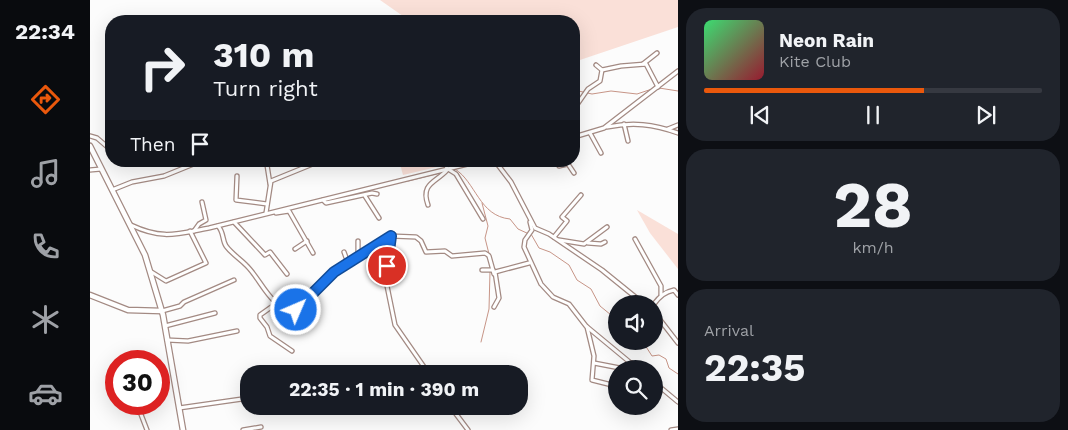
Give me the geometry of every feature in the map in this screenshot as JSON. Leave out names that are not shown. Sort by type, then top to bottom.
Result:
[{"type":"main road","points":[[90,146],[145,255],[162,311],[183,430]]},
{"type":"main road","points":[[90,294],[128,310],[162,311]]},
{"type":"street","points":[[602,70],[643,64],[657,54]]},
{"type":"street","points":[[643,64],[648,66],[658,87]]},
{"type":"street","points":[[596,65],[602,70]]},
{"type":"street","points":[[580,100],[588,89],[600,81],[602,70]]},
{"type":"street","points":[[604,128],[678,71]]},
{"type":"street","points":[[580,136],[604,128],[636,123],[678,133]]},
{"type":"street","points":[[624,124],[628,141]]},
{"type":"street","points":[[667,130],[678,125]]},
{"type":"street","points":[[590,133],[600,153]]},
{"type":"street","points":[[90,136],[97,138],[105,145]]},
{"type":"street","points":[[112,190],[132,182],[164,176],[186,167]]},
{"type":"street","points":[[266,213],[270,184],[267,167]]},
{"type":"street","points":[[270,184],[305,167]]},
{"type":"street","points":[[130,224],[158,235],[167,236],[218,226],[455,167]]},
{"type":"street","points":[[500,167],[523,202],[536,228],[558,240],[602,270],[633,295]]},
{"type":"street","points":[[570,167],[574,172]]},
{"type":"street","points":[[90,170],[101,168]]},
{"type":"street","points":[[428,205],[426,193],[428,186],[447,169]]},
{"type":"street","points":[[447,169],[456,174],[483,218]]},
{"type":"street","points":[[237,176],[236,200],[267,204]]},
{"type":"street","points":[[322,200],[326,202],[365,196],[372,193],[377,194]]},
{"type":"street","points":[[553,237],[556,236],[567,221],[562,217],[581,195]]},
{"type":"street","points":[[365,196],[379,218]]},
{"type":"street","points":[[194,230],[198,224],[206,220],[202,202]]},
{"type":"street","points":[[266,213],[289,211],[313,253]]},
{"type":"street","points":[[529,216],[532,230],[524,244],[535,275],[549,294],[569,304],[586,326],[628,360]]},
{"type":"street","points":[[233,222],[265,255],[270,252],[287,274]]},
{"type":"street","points":[[218,226],[222,230],[223,241],[227,247],[247,265],[277,303],[296,310],[334,272],[391,236],[416,237],[421,241],[426,252],[429,253],[445,250],[452,256],[485,253],[488,256],[498,286],[499,298],[494,307]]},
{"type":"street","points":[[588,243],[598,232],[606,227]]},
{"type":"street","points":[[150,271],[166,282],[206,263],[190,231]]},
{"type":"street","points":[[391,236],[386,281],[395,325],[423,365]]},
{"type":"street","points":[[635,239],[661,286],[661,295],[674,290],[678,295]]},
{"type":"street","points":[[558,240],[601,244],[605,242]]},
{"type":"street","points":[[295,249],[307,241]]},
{"type":"street","points":[[358,241],[360,252],[358,258]]},
{"type":"street","points":[[344,252],[349,259],[346,265]]},
{"type":"street","points":[[482,270],[494,273],[530,262]]},
{"type":"street","points":[[162,311],[180,306],[184,302],[234,280]]},
{"type":"street","points":[[277,303],[260,315],[260,318],[267,327],[270,336],[292,351]]},
{"type":"street","points":[[165,326],[215,313]]},
{"type":"street","points":[[663,324],[678,343]]},
{"type":"street","points":[[586,326],[591,342],[594,364],[593,381],[608,384]]},
{"type":"street","points":[[167,340],[188,342],[236,331]]},
{"type":"street","points":[[594,364],[608,366]]},
{"type":"street","points":[[663,390],[678,402]]},
{"type":"street","points":[[179,408],[240,399]]},
{"type":"street","points":[[141,415],[147,430]]},
{"type":"street","points":[[457,415],[468,430]]},
{"type":"street","points":[[243,430],[261,427]]},
{"type":"street","points":[[671,430],[678,430]]},
{"type":"shaded area","points":[[380,0],[678,0],[678,27],[580,60],[580,15],[401,15]]},
{"type":"shaded area","points":[[401,167],[437,167],[403,175]]},
{"type":"shaded area","points":[[637,210],[678,234],[678,269],[650,233]]},
{"type":"waterway","points":[[580,91],[592,94],[611,91],[637,94],[655,88]]},
{"type":"waterway","points":[[659,88],[678,91]]},
{"type":"waterway","points":[[455,169],[468,182],[491,212],[500,217],[510,219],[518,229],[529,234]]},
{"type":"waterway","points":[[408,181],[444,172]]},
{"type":"waterway","points":[[482,203],[488,226],[485,238],[489,254]]},
{"type":"waterway","points":[[531,234],[539,248],[550,252],[569,265],[577,280],[591,289],[600,306],[608,312]]},
{"type":"waterway","points":[[481,342],[489,309],[490,272]]},
{"type":"waterway","points":[[648,350],[652,356],[659,355],[666,359],[669,368],[678,374]]},
{"type":"route","points":[[296,310],[334,272],[391,236],[387,266]]}]
